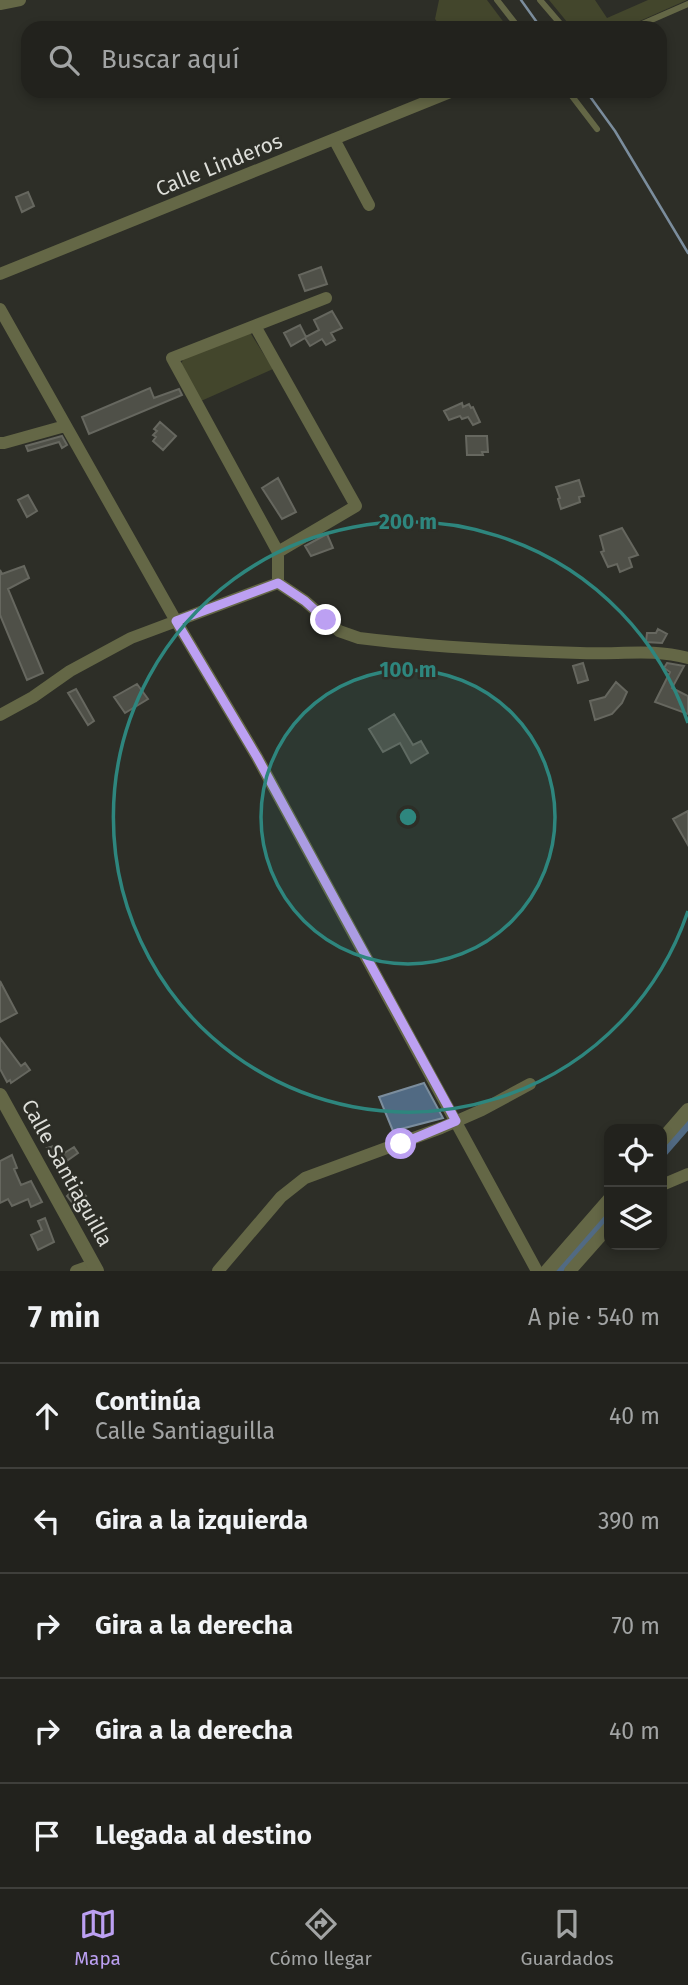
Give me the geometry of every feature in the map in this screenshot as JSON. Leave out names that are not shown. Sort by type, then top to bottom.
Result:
[{"type":"street","points":[[0,4],[20,0]]},
{"type":"street","name":"Calle Linderos","points":[[0,274],[436,98]]},
{"type":"street","points":[[334,139],[369,205]]},
{"type":"street","points":[[278,583],[278,552],[172,358],[326,298]]},
{"type":"street","points":[[0,309],[176,621],[257,757],[537,1271]]},
{"type":"street","points":[[255,326],[356,506],[278,552]]},
{"type":"street","points":[[0,443],[65,426]]},
{"type":"street","points":[[0,715],[33,697],[70,671],[131,638],[278,583]]},
{"type":"street","points":[[278,583],[305,601],[339,631],[359,638],[519,652],[664,652],[688,658]]},
{"type":"street","points":[[218,1271],[281,1197],[305,1178],[401,1144],[456,1121],[530,1084]]},
{"type":"street","name":"Calle Santiaguilla","points":[[0,1095],[95,1268]]},
{"type":"street","points":[[667,1134],[688,1110]]},
{"type":"street","points":[[667,1183],[688,1174]]},
{"type":"street","points":[[547,1271],[604,1209]]},
{"type":"street","points":[[570,1271],[604,1233]]},
{"type":"street","points":[[76,1271],[95,1268]]},
{"type":"lane","points":[[497,0],[514,21]]},
{"type":"lane","points":[[540,0],[558,21]]},
{"type":"lane","points":[[649,21],[688,4]]},
{"type":"lane","points":[[573,98],[597,129]]},
{"type":"green space","points":[[439,0],[487,0],[503,21],[437,21]]},
{"type":"green space","points":[[549,0],[595,0],[607,18],[648,0],[687,0],[640,21],[566,21]]},
{"type":"green space","points":[[251,334],[273,369],[201,401],[181,365],[183,359]]},
{"type":"water","points":[[424,1083],[443,1118],[393,1131],[379,1097]]},
{"type":"building","points":[[28,192],[34,206],[22,212],[16,197]]},
{"type":"building","points":[[321,267],[327,284],[305,291],[299,275]]},
{"type":"building","points":[[332,311],[342,328],[331,333],[335,340],[326,345],[322,339],[310,346],[305,338],[291,346],[284,333],[300,325],[306,337],[319,330],[314,320]]},
{"type":"building","points":[[150,388],[154,398],[179,389],[182,395],[89,434],[82,417]]},
{"type":"building","points":[[462,403],[463,407],[469,404],[473,407],[480,422],[473,425],[468,417],[462,419],[460,416],[449,420],[444,411]]},
{"type":"building","points":[[160,422],[176,436],[163,450],[153,441],[156,437],[153,435],[157,431],[154,429]]},
{"type":"building","points":[[62,436],[67,445],[62,448],[59,442],[28,451],[26,446]]},
{"type":"building","points":[[466,436],[487,436],[488,452],[482,452],[483,455],[467,455]]},
{"type":"building","points":[[278,478],[296,512],[282,519],[262,488]]},
{"type":"building","points":[[579,480],[584,496],[579,497],[580,502],[561,509],[556,487]]},
{"type":"building","points":[[28,495],[37,511],[27,517],[18,500]]},
{"type":"building","points":[[622,528],[638,555],[629,558],[632,567],[620,572],[617,564],[608,567],[601,552],[604,551],[600,536]]},
{"type":"building","points":[[327,534],[333,548],[311,556],[305,546]]},
{"type":"building","points":[[24,566],[29,578],[8,589],[43,673],[27,680],[0,615],[0,570],[2,574]]},
{"type":"building","points":[[658,629],[667,634],[662,643],[646,642],[647,633],[656,633]]},
{"type":"building","points":[[583,663],[588,680],[578,683],[573,666]]},
{"type":"building","points":[[667,663],[684,666],[672,688],[688,696],[688,714],[655,702],[670,672],[664,668]]},
{"type":"building","points":[[616,682],[627,692],[622,703],[612,714],[595,720],[590,701],[605,697]]},
{"type":"building","points":[[137,684],[148,699],[125,713],[114,697]]},
{"type":"building","points":[[76,689],[94,721],[88,725],[68,693]]},
{"type":"building","points":[[394,714],[413,745],[421,741],[428,753],[411,763],[400,743],[383,752],[369,729]]},
{"type":"building","points":[[688,811],[688,845],[673,819]]},
{"type":"building","points":[[0,981],[17,1013],[0,1022]]},
{"type":"building","points":[[0,1038],[21,1066],[25,1063],[30,1070],[11,1083],[10,1080],[7,1082],[0,1069]]},
{"type":"building","points":[[57,1145],[61,1155],[74,1147],[78,1153],[64,1163],[68,1175],[66,1176],[47,1148]]},
{"type":"building","points":[[12,1155],[17,1168],[14,1169],[21,1185],[31,1181],[42,1202],[31,1207],[28,1199],[12,1206],[8,1199],[0,1203],[0,1161]]},
{"type":"building","points":[[76,1187],[86,1196],[75,1206],[67,1196]]},
{"type":"building","points":[[45,1218],[54,1242],[38,1250],[31,1235],[42,1230],[38,1221]]},
{"type":"waterway","points":[[521,0],[536,21]]},
{"type":"waterway","points":[[591,98],[615,131],[688,253]]},
{"type":"waterway","points":[[667,1147],[688,1123]]},
{"type":"waterway","points":[[557,1271],[604,1218]]},
{"type":"route","points":[[326,620],[305,601],[278,583],[176,621],[257,757],[456,1121],[401,1144]]}]
